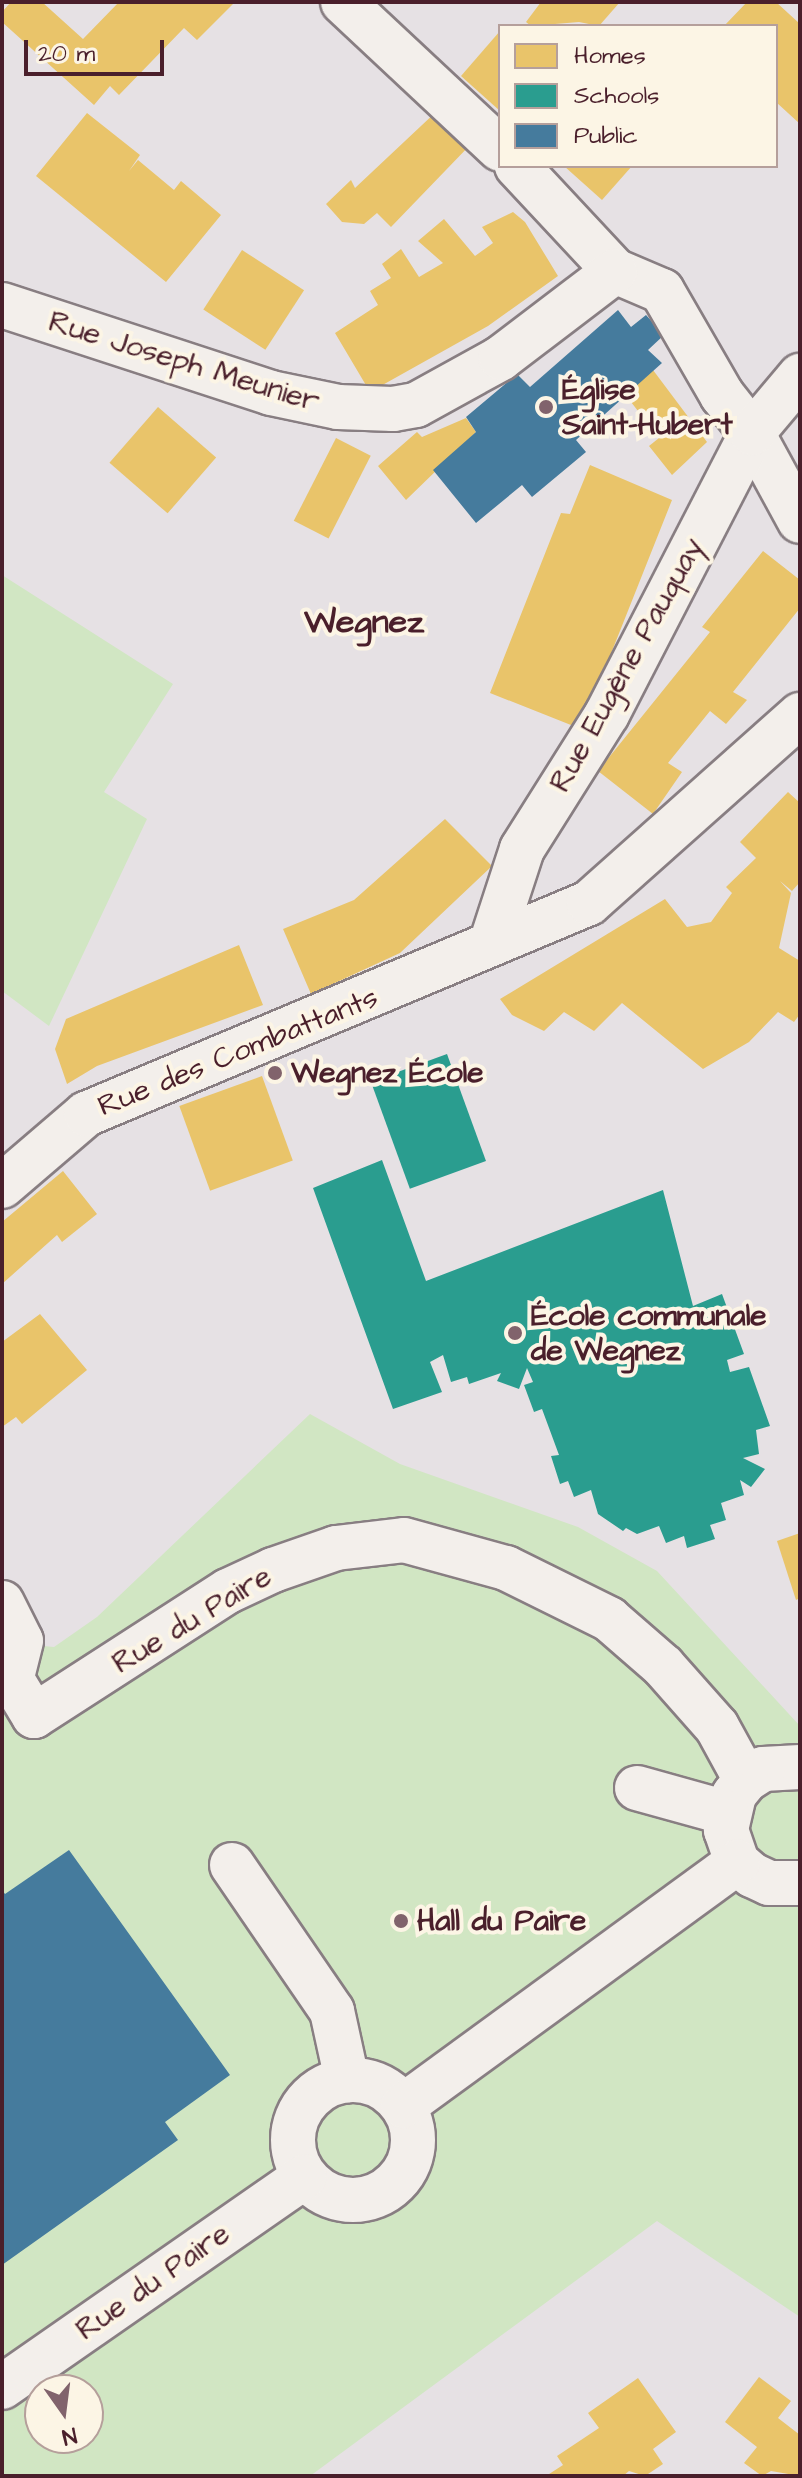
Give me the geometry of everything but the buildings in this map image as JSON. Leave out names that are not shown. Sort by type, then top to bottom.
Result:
[{"type":"street","points":[[343,2],[498,147]]},
{"type":"street","points":[[519,168],[615,271],[662,291],[722,395],[752,433],[800,521]]},
{"type":"street","name":"Rue Joseph Meunier","points":[[2,305],[271,393],[338,407],[393,409],[416,405],[501,358],[615,271]]},
{"type":"street","name":"Rue Eugène Pauquay","points":[[491,944],[522,849],[607,714],[752,433],[800,376]]},
{"type":"street","name":"Rue des Combattants","points":[[2,1186],[86,1114],[589,903],[800,715]]},
{"type":"street","name":"Rue du Paire","points":[[2,1603],[21,1641],[7,1670],[18,1727],[228,1591],[273,1570],[336,1548],[404,1540],[506,1568],[609,1619],[663,1666],[717,1727],[736,1796],[726,1830],[737,1862]]},
{"type":"street","points":[[637,1788],[736,1796],[763,1769],[800,1767]]},
{"type":"street","points":[[403,2106],[737,1862],[769,1883],[800,1883]]},
{"type":"street","points":[[232,1865],[332,2011],[347,2080]]},
{"type":"street","points":[[347,2080],[378,2085],[403,2106],[412,2125],[408,2166],[379,2195],[338,2199],[304,2177],[292,2142],[301,2108],[329,2085],[347,2080]]},
{"type":"street","name":"Rue du Paire","points":[[2,2387],[304,2177]]},
{"type":"green space","points":[[2,575],[173,684],[104,792],[147,819],[49,1026],[2,991]]},
{"type":"green space","name":"Hall du Paire","points":[[310,1414],[400,1464],[578,1527],[657,1571],[800,1726],[800,2317],[657,2221],[310,2476],[2,2476],[2,1642],[54,1647],[97,1617]]},
{"type":"place","name":"Église Saint-Hubert","points":[[546,407]]},
{"type":"place","name":"Wegnez École","points":[[275,1073]]},
{"type":"place","name":"École communale de Wegnez","points":[[515,1333]]},
{"type":"place","name":"Hall du Paire","points":[[401,1921]]},
{"type":"district","name":"Wegnez","points":[[364,623]]}]
